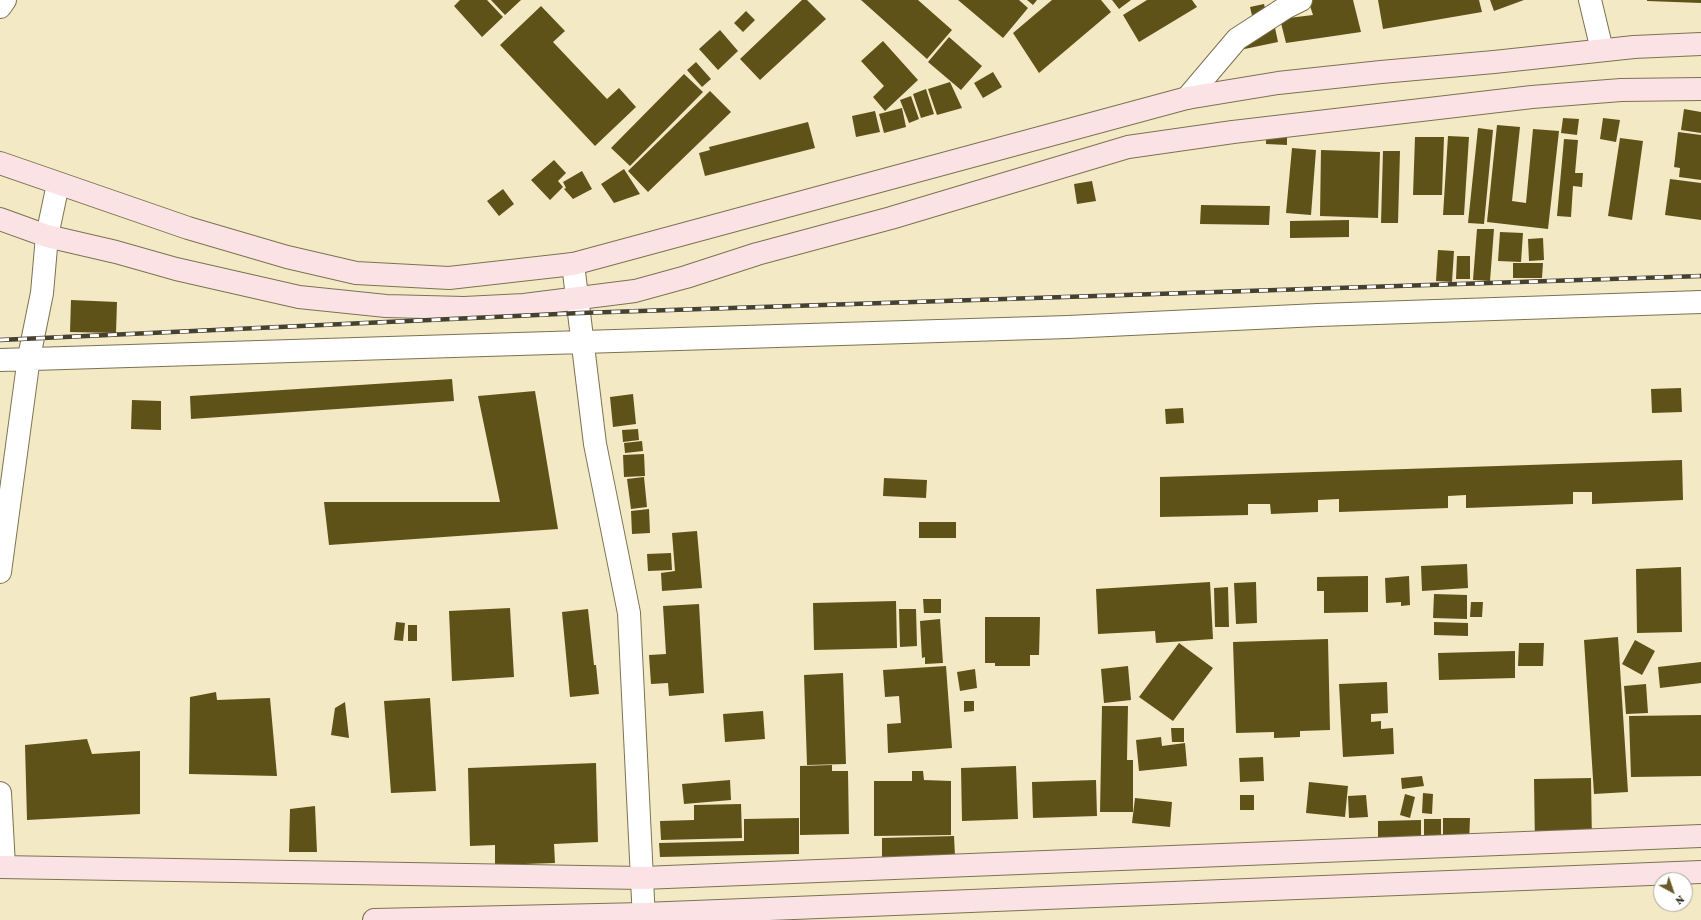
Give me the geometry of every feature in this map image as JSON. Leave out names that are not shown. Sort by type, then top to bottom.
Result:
[{"type":"street","points":[[0,7],[5,0]]},
{"type":"street","points":[[1187,98],[1237,39],[1285,8],[1301,0]]},
{"type":"street","points":[[1590,0],[1602,50]]},
{"type":"street","points":[[0,163],[188,228],[287,257],[356,273],[449,278],[573,264],[1187,98],[1278,83],[1602,50],[1701,44]]},
{"type":"street","points":[[0,219],[47,236],[116,252],[176,269],[299,297],[386,306],[464,308],[524,305],[635,291],[686,278],[758,254],[892,218],[1128,147],[1232,132],[1532,97],[1621,90],[1701,89]]},
{"type":"street","points":[[0,572],[29,357],[42,293],[47,236],[58,184]]},
{"type":"street","points":[[573,264],[596,444],[629,613],[643,917]]},
{"type":"street","points":[[0,360],[29,357],[1061,327],[1310,316],[1701,302]]},
{"type":"street","points":[[0,793],[2,866],[642,878],[1701,836]]},
{"type":"street","points":[[374,920],[643,917],[1701,872]]},
{"type":"building","points":[[460,0],[487,0],[503,17],[482,37],[454,6]]},
{"type":"building","points":[[491,0],[521,0],[505,15]]},
{"type":"building","points":[[802,0],[807,0],[826,19],[760,80],[740,59]]},
{"type":"building","points":[[861,0],[918,0],[952,30],[927,59]]},
{"type":"building","points":[[958,0],[1019,0],[1028,8],[1003,38]]},
{"type":"building","points":[[1027,0],[1037,0],[1033,5]]},
{"type":"building","points":[[1052,0],[1101,0],[1111,12],[1039,73],[1013,33]]},
{"type":"building","points":[[1112,0],[1131,0],[1119,9]]},
{"type":"building","points":[[1147,0],[1192,0],[1197,7],[1139,42],[1123,15]]},
{"type":"building","points":[[1308,0],[1353,0],[1361,32],[1286,43],[1280,19],[1313,15]]},
{"type":"building","points":[[1378,0],[1479,0],[1482,12],[1383,29]]},
{"type":"building","points":[[1490,0],[1524,0],[1494,11]]},
{"type":"building","points":[[1701,0],[1701,3],[1647,1]]},
{"type":"building","points":[[1264,4],[1268,21],[1254,24],[1250,7]]},
{"type":"building","points":[[541,6],[565,31],[553,42],[607,99],[619,88],[636,107],[595,146],[500,45]]},
{"type":"building","points":[[746,11],[755,20],[743,32],[734,23]]},
{"type":"building","points":[[1274,23],[1278,42],[1235,51]]},
{"type":"building","points":[[720,30],[738,51],[718,70],[699,49]]},
{"type":"building","points":[[949,37],[982,66],[961,90],[928,62]]},
{"type":"building","points":[[883,41],[918,80],[885,111],[873,97],[884,86],[861,61]]},
{"type":"building","points":[[696,62],[711,79],[702,87],[687,70]]},
{"type":"building","points":[[993,72],[1002,87],[983,98],[974,83]]},
{"type":"building","points":[[684,74],[703,92],[630,166],[611,148]]},
{"type":"building","points":[[950,82],[962,108],[937,115],[928,89]]},
{"type":"building","points":[[926,89],[934,114],[921,118],[913,94]]},
{"type":"building","points":[[710,91],[731,112],[648,192],[628,171]]},
{"type":"building","points":[[911,96],[919,119],[909,123],[900,100]]},
{"type":"building","points":[[902,108],[906,127],[884,133],[879,114]]},
{"type":"building","points":[[1684,109],[1701,112],[1701,133],[1681,130]]},
{"type":"building","points":[[875,111],[880,132],[856,137],[852,116]]},
{"type":"building","points":[[1563,118],[1579,119],[1577,135],[1561,133]]},
{"type":"building","points":[[1603,118],[1620,120],[1616,142],[1600,139]]},
{"type":"building","points":[[808,122],[815,148],[705,176],[699,153],[710,150],[709,147]]},
{"type":"building","points":[[1497,125],[1520,127],[1512,201],[1526,203],[1533,129],[1559,131],[1548,229],[1487,222]]},
{"type":"building","points":[[1478,128],[1493,130],[1484,224],[1468,223]]},
{"type":"building","points":[[1266,129],[1287,130],[1287,145],[1266,144]]},
{"type":"building","points":[[1678,132],[1701,135],[1701,180],[1679,177],[1680,168],[1674,167]]},
{"type":"building","points":[[1448,136],[1469,137],[1464,215],[1443,215]]},
{"type":"building","points":[[1415,137],[1444,137],[1442,195],[1413,195]]},
{"type":"building","points":[[1620,138],[1643,141],[1632,220],[1608,216]]},
{"type":"building","points":[[1564,139],[1578,140],[1575,173],[1583,173],[1582,187],[1573,186],[1571,217],[1557,216]]},
{"type":"building","points":[[1292,148],[1316,150],[1311,215],[1286,213]]},
{"type":"building","points":[[1321,150],[1380,152],[1378,218],[1320,216]]},
{"type":"building","points":[[1383,151],[1400,151],[1398,223],[1381,223]]},
{"type":"building","points":[[554,160],[566,173],[558,181],[563,187],[550,200],[531,180]]},
{"type":"building","points":[[624,169],[640,194],[614,203],[601,184]]},
{"type":"building","points":[[582,171],[592,189],[573,199],[564,189],[566,188],[563,182]]},
{"type":"building","points":[[1670,179],[1701,183],[1701,220],[1665,215]]},
{"type":"building","points":[[1092,181],[1096,201],[1077,204],[1074,184]]},
{"type":"building","points":[[503,189],[514,204],[499,216],[487,201]]},
{"type":"building","points":[[1201,205],[1270,206],[1269,225],[1200,224]]},
{"type":"building","points":[[1349,220],[1349,237],[1290,238],[1290,221]]},
{"type":"building","points":[[1477,229],[1494,229],[1490,281],[1473,280]]},
{"type":"building","points":[[1500,232],[1523,233],[1521,262],[1498,261]]},
{"type":"building","points":[[1543,238],[1544,260],[1529,261],[1528,239]]},
{"type":"building","points":[[1438,250],[1454,251],[1452,282],[1436,281]]},
{"type":"building","points":[[1457,256],[1470,256],[1470,279],[1456,279]]},
{"type":"building","points":[[1513,263],[1543,263],[1542,278],[1513,278]]},
{"type":"building","points":[[71,300],[117,302],[116,333],[70,332]]},
{"type":"building","points":[[452,379],[454,401],[191,419],[190,396]]},
{"type":"building","points":[[1681,388],[1682,412],[1652,413],[1651,389]]},
{"type":"building","points":[[535,391],[558,529],[329,545],[324,502],[500,502],[478,396]]},
{"type":"building","points":[[633,394],[636,424],[613,427],[610,397]]},
{"type":"building","points":[[132,400],[161,401],[161,430],[131,429]]},
{"type":"building","points":[[1183,408],[1184,423],[1166,424],[1165,409]]},
{"type":"building","points":[[638,429],[639,440],[623,442],[622,430]]},
{"type":"building","points":[[642,441],[643,451],[625,453],[624,443]]},
{"type":"building","points":[[644,454],[645,476],[624,477],[623,455]]},
{"type":"building","points":[[1682,460],[1683,500],[1592,504],[1592,492],[1573,492],[1573,504],[1466,508],[1466,495],[1448,496],[1448,508],[1339,512],[1339,499],[1318,500],[1318,512],[1271,514],[1270,504],[1248,504],[1248,515],[1160,517],[1160,477]]},
{"type":"building","points":[[644,477],[647,507],[631,509],[627,479]]},
{"type":"building","points":[[884,478],[927,480],[926,498],[883,496]]},
{"type":"building","points":[[649,509],[650,533],[632,534],[631,511]]},
{"type":"building","points":[[919,522],[956,522],[956,538],[919,538]]},
{"type":"building","points":[[697,531],[702,588],[662,591],[661,573],[675,571],[672,533]]},
{"type":"building","points":[[671,553],[672,570],[648,571],[647,554]]},
{"type":"building","points":[[1467,564],[1468,588],[1422,591],[1421,566]]},
{"type":"building","points":[[1681,567],[1682,632],[1637,633],[1636,569]]},
{"type":"building","points":[[1368,576],[1368,612],[1324,613],[1324,591],[1317,591],[1317,577]]},
{"type":"building","points":[[1409,576],[1410,605],[1401,606],[1401,602],[1386,603],[1385,578]]},
{"type":"building","points":[[1210,582],[1213,639],[1156,643],[1155,631],[1098,634],[1096,589]]},
{"type":"building","points":[[1256,582],[1257,623],[1236,624],[1234,583]]},
{"type":"building","points":[[1228,587],[1229,627],[1215,627],[1214,588]]},
{"type":"building","points":[[1434,594],[1467,595],[1467,619],[1433,618]]},
{"type":"building","points":[[923,599],[941,599],[941,613],[924,613]]},
{"type":"building","points":[[896,601],[897,648],[814,650],[813,603]]},
{"type":"building","points":[[1471,602],[1483,602],[1482,617],[1470,617]]},
{"type":"building","points":[[699,604],[704,693],[669,696],[668,683],[651,684],[649,655],[666,654],[663,606]]},
{"type":"building","points":[[510,608],[514,677],[452,681],[449,611]]},
{"type":"building","points":[[588,609],[594,665],[596,665],[599,694],[570,697],[562,612]]},
{"type":"building","points":[[899,609],[916,609],[917,646],[900,647]]},
{"type":"building","points":[[985,617],[1040,617],[1039,655],[1030,655],[1030,666],[995,666],[995,663],[985,663]]},
{"type":"building","points":[[940,619],[943,663],[925,664],[925,657],[922,658],[920,621]]},
{"type":"building","points":[[396,622],[405,623],[403,641],[394,640]]},
{"type":"building","points":[[1434,622],[1468,623],[1468,636],[1434,635]]},
{"type":"building","points":[[408,625],[417,625],[417,641],[408,641]]},
{"type":"building","points":[[1618,637],[1628,792],[1594,794],[1584,640]]},
{"type":"building","points":[[1328,639],[1330,730],[1300,731],[1300,737],[1274,738],[1274,732],[1236,733],[1233,642]]},
{"type":"building","points":[[1635,640],[1655,651],[1642,675],[1622,664]]},
{"type":"building","points":[[1179,643],[1213,668],[1173,721],[1139,697]]},
{"type":"building","points":[[1519,643],[1544,643],[1543,666],[1518,666]]},
{"type":"building","points":[[1515,651],[1515,678],[1439,680],[1438,653]]},
{"type":"building","points":[[1701,662],[1701,683],[1660,688],[1658,667]]},
{"type":"building","points":[[946,666],[952,748],[888,753],[887,724],[901,723],[899,696],[885,697],[883,670]]},
{"type":"building","points":[[1128,666],[1131,700],[1104,703],[1101,669]]},
{"type":"building","points":[[975,669],[977,688],[960,691],[957,672]]},
{"type":"building","points":[[843,673],[846,764],[807,765],[804,675]]},
{"type":"building","points":[[1387,682],[1388,713],[1371,714],[1371,722],[1381,721],[1381,729],[1393,728],[1394,754],[1343,757],[1339,684]]},
{"type":"building","points":[[1646,684],[1648,713],[1626,714],[1624,686]]},
{"type":"building","points":[[216,692],[217,700],[270,698],[277,776],[189,774],[190,697]]},
{"type":"building","points":[[430,698],[436,791],[391,793],[384,701]]},
{"type":"building","points":[[964,701],[974,701],[974,711],[964,712]]},
{"type":"building","points":[[345,702],[349,738],[331,735],[335,708]]},
{"type":"building","points":[[1102,706],[1128,706],[1127,760],[1133,760],[1133,812],[1100,812]]},
{"type":"building","points":[[763,711],[765,739],[725,742],[723,714]]},
{"type":"building","points":[[1701,715],[1701,776],[1631,777],[1629,716]]},
{"type":"building","points":[[1171,728],[1184,728],[1184,742],[1172,742]]},
{"type":"building","points":[[1161,737],[1162,746],[1185,743],[1187,766],[1139,771],[1136,740]]},
{"type":"building","points":[[87,739],[92,754],[140,751],[140,814],[27,820],[25,745]]},
{"type":"building","points":[[1263,757],[1264,781],[1240,782],[1239,758]]},
{"type":"building","points":[[596,763],[598,842],[554,844],[555,863],[495,865],[495,845],[470,846],[468,768]]},
{"type":"building","points":[[832,765],[832,771],[848,771],[849,834],[800,835],[800,766]]},
{"type":"building","points":[[1016,766],[1018,819],[962,821],[961,768]]},
{"type":"building","points":[[912,771],[923,771],[924,780],[951,781],[951,835],[874,836],[874,781],[912,781]]},
{"type":"building","points":[[1422,776],[1424,786],[1402,789],[1401,778]]},
{"type":"building","points":[[1591,778],[1592,845],[1535,846],[1534,779]]},
{"type":"building","points":[[730,780],[731,800],[684,804],[682,784]]},
{"type":"building","points":[[1096,780],[1097,816],[1033,818],[1032,782]]},
{"type":"building","points":[[1309,782],[1348,786],[1345,817],[1306,813]]},
{"type":"building","points":[[1423,793],[1433,794],[1432,814],[1422,813]]},
{"type":"building","points":[[1405,794],[1415,797],[1410,818],[1400,815]]},
{"type":"building","points":[[1240,795],[1254,795],[1254,810],[1240,810]]},
{"type":"building","points":[[1366,795],[1368,817],[1349,818],[1348,796]]},
{"type":"building","points":[[1135,798],[1172,802],[1170,827],[1132,823]]},
{"type":"building","points":[[741,804],[742,838],[661,840],[660,821],[694,820],[694,805]]},
{"type":"building","points":[[315,806],[317,852],[289,852],[290,809]]},
{"type":"building","points":[[799,818],[799,854],[660,857],[659,843],[744,841],[744,819]]},
{"type":"building","points":[[1443,818],[1470,818],[1469,843],[1443,842]]},
{"type":"building","points":[[1424,819],[1441,819],[1441,844],[1424,844]]},
{"type":"building","points":[[1421,820],[1421,844],[1378,844],[1378,821]]},
{"type":"building","points":[[954,836],[955,856],[882,857],[882,838]]},
{"type":"railway","points":[[0,340],[580,313],[1701,276]]}]
